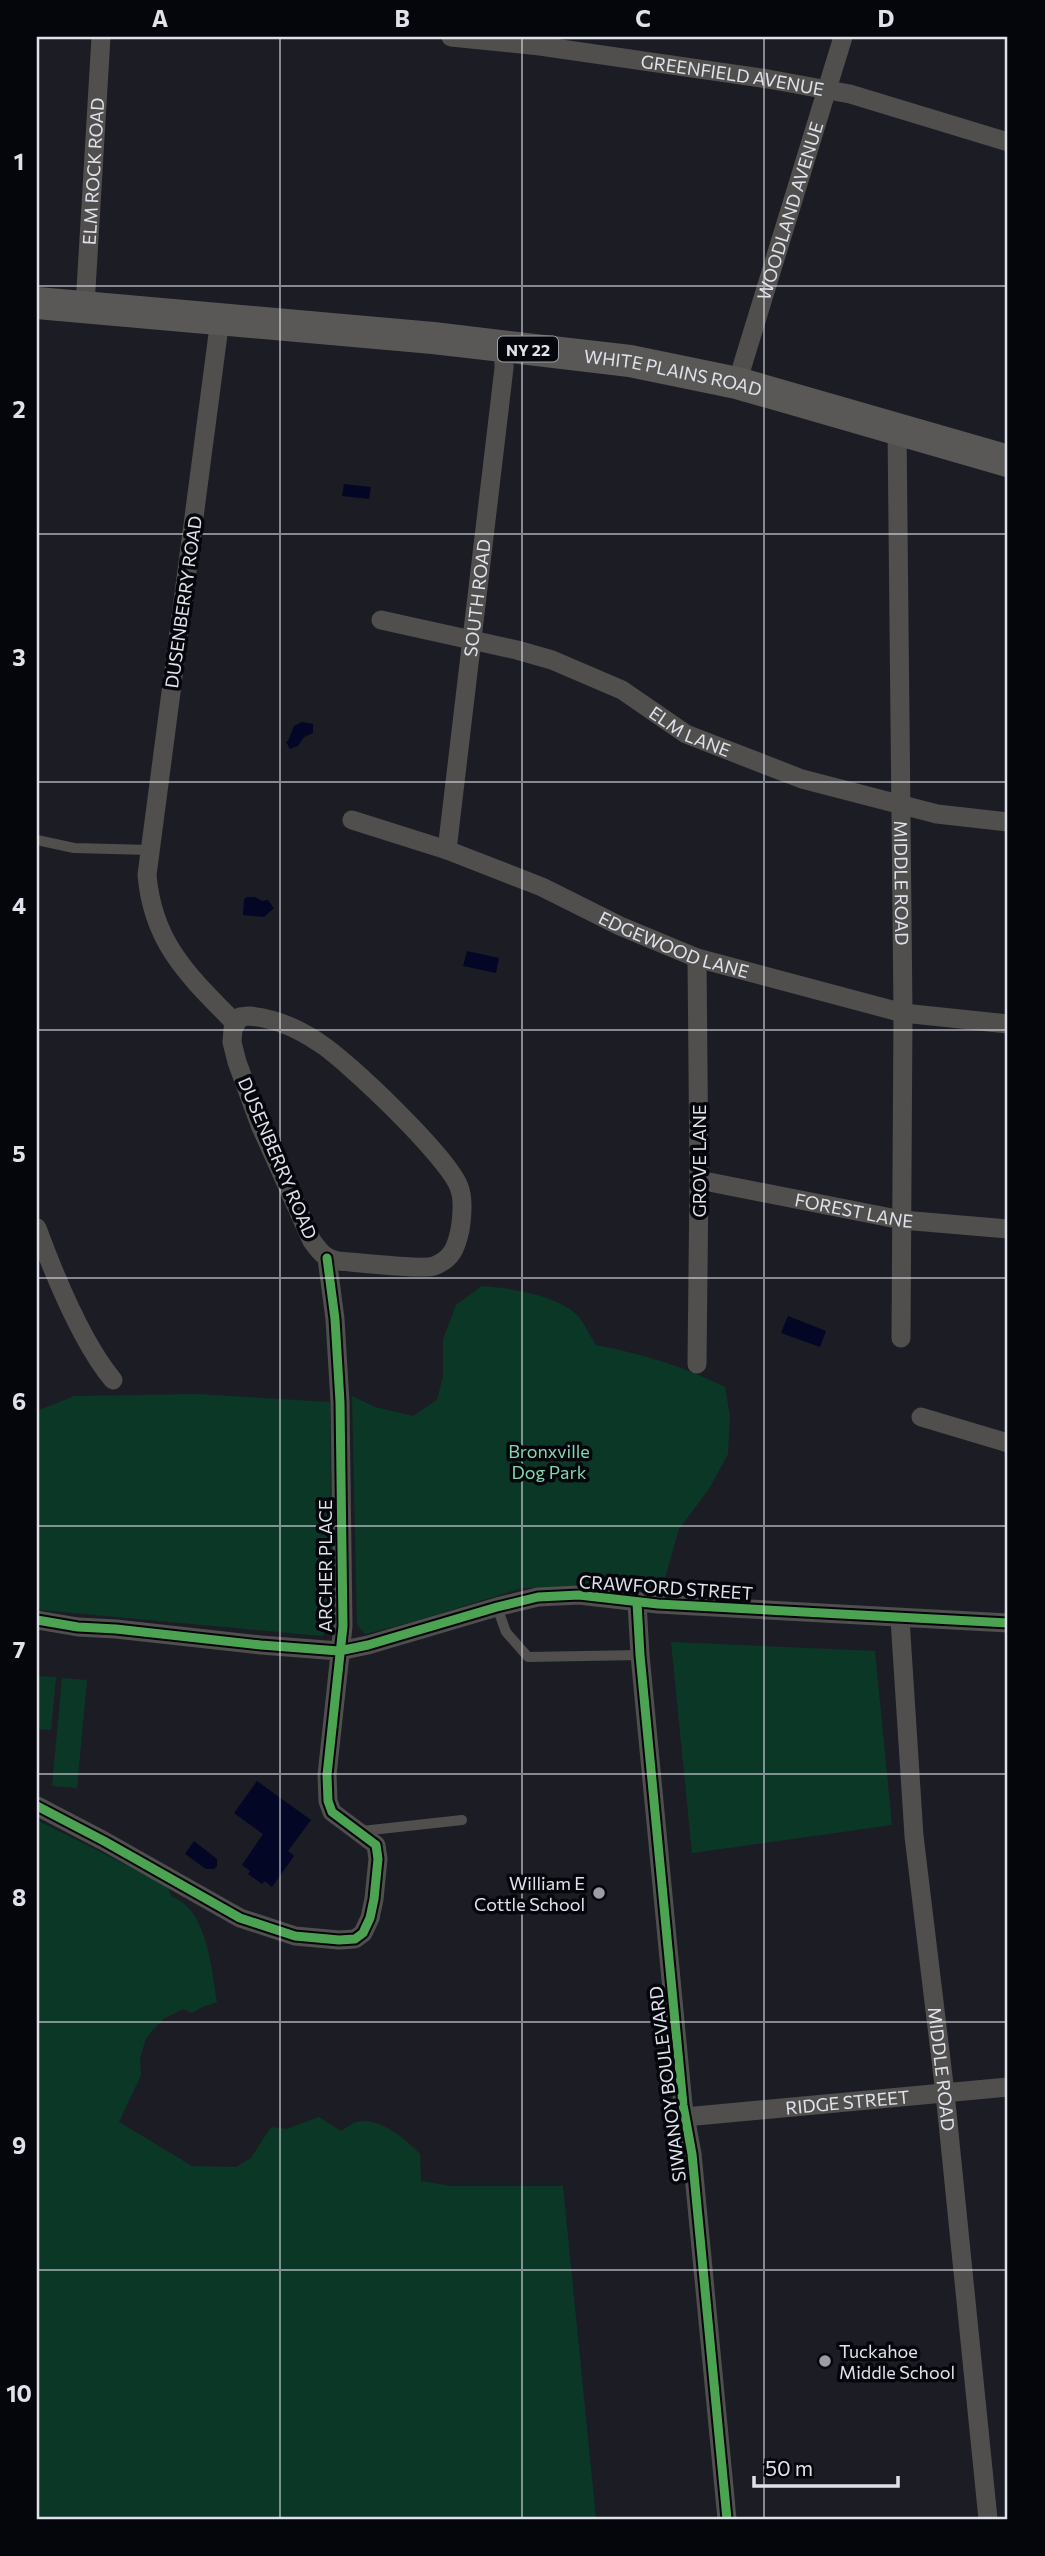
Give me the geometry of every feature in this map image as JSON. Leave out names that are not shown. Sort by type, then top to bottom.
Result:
[{"type":"main road","name":"WHITE PLAINS ROAD","points":[[37,303],[504,346],[629,361],[737,383],[1008,461]]},
{"type":"street","name":"ELM ROCK ROAD","points":[[85,306],[101,37]]},
{"type":"street","name":"GREENFIELD AVENUE","points":[[451,37],[541,46],[755,77],[850,94],[1008,142]]},
{"type":"street","name":"WOODLAND AVENUE","points":[[737,383],[844,37]]},
{"type":"street","name":"DUSENBERRY ROAD","points":[[220,319],[147,875],[149,901],[166,944],[235,1023]]},
{"type":"street","name":"SOUTH ROAD","points":[[447,850],[504,368],[504,346]]},
{"type":"street","name":"MIDDLE ROAD","points":[[897,428],[903,1013],[901,1338]]},
{"type":"street","name":"ELM LANE","points":[[381,620],[472,639],[552,660],[631,696],[686,734],[802,779],[937,814],[1008,822]]},
{"type":"street","name":"EDGEWOOD LANE","points":[[352,820],[447,850],[542,887],[620,926],[697,958],[903,1013],[1008,1024]]},
{"type":"street","name":"GROVE LANE","points":[[697,958],[697,1364]]},
{"type":"street","name":"DUSENBERRY ROAD","points":[[240,1017],[271,1018],[335,1053],[416,1132],[444,1163],[459,1186],[462,1201],[456,1248],[439,1264],[430,1268],[327,1258],[312,1241],[260,1125],[237,1062],[232,1042],[235,1023],[240,1017]]},
{"type":"street","name":"FOREST LANE","points":[[699,1180],[901,1220],[1008,1228]]},
{"type":"street","points":[[37,1228],[43,1264],[99,1364],[113,1380]]},
{"type":"street","name":"ARCHER PLACE","points":[[37,1806],[240,1918],[295,1936],[339,1940],[355,1939],[363,1933],[374,1899],[378,1859],[376,1845],[332,1812],[328,1801],[327,1775],[342,1626],[340,1402],[335,1319],[327,1258]]},
{"type":"street","points":[[921,1417],[1008,1443]]},
{"type":"street","name":"CRAWFORD STREET","points":[[37,1620],[78,1628],[116,1629],[339,1651],[538,1597],[579,1595],[637,1603],[1008,1623]]},
{"type":"street","name":"SIWANOY BOULEVARD","points":[[637,1603],[685,2117],[692,2154],[727,2519]]},
{"type":"street","name":"MIDDLE ROAD","points":[[900,1619],[914,1836],[945,2093],[988,2519]]},
{"type":"street","name":"RIDGE STREET","points":[[685,2117],[1008,2087]]},
{"type":"lane","points":[[37,840],[74,848],[150,850]]},
{"type":"lane","points":[[497,1607],[506,1632],[528,1657],[640,1655]]},
{"type":"lane","points":[[358,1831],[462,1820]]},
{"type":"green space","name":"Bronxville Dog Park","points":[[482,1286],[546,1298],[578,1316],[596,1345],[662,1361],[725,1387],[730,1416],[728,1454],[709,1489],[679,1529],[661,1592],[582,1587],[522,1588],[365,1634],[357,1625],[352,1396],[375,1407],[413,1416],[437,1400],[443,1376],[443,1339],[456,1305]]},
{"type":"green space","points":[[198,1394],[330,1402],[332,1621],[328,1631],[322,1636],[41,1610],[37,1606],[37,1411],[74,1396]]},
{"type":"green space","points":[[671,1642],[875,1651],[892,1825],[692,1853]]},
{"type":"green space","points":[[37,1676],[56,1677],[51,1730],[37,1729]]},
{"type":"green space","points":[[62,1678],[87,1680],[77,1788],[52,1786]]},
{"type":"green space","points":[[37,1820],[168,1888],[172,1897],[184,1903],[193,1914],[206,1942],[217,2002],[192,2013],[183,2009],[163,2019],[146,2038],[140,2059],[141,2075],[119,2122],[192,2166],[236,2167],[251,2158],[271,2127],[287,2129],[319,2117],[341,2131],[356,2122],[373,2122],[391,2130],[420,2154],[421,2181],[451,2186],[563,2186],[596,2519],[37,2519]]},
{"type":"water","points":[[344,484],[371,487],[369,499],[342,496]]},
{"type":"water","points":[[302,722],[313,724],[313,733],[304,737],[298,746],[290,749],[286,742],[294,726]]},
{"type":"water","points":[[247,897],[268,900],[274,908],[264,917],[243,915],[244,899]]},
{"type":"water","points":[[467,951],[499,958],[496,973],[463,966]]},
{"type":"water","points":[[788,1316],[826,1331],[820,1347],[781,1333]]},
{"type":"water","points":[[257,1781],[311,1820],[288,1851],[294,1856],[272,1887],[265,1881],[262,1884],[248,1874],[250,1871],[242,1865],[263,1834],[234,1813]]},
{"type":"water","points":[[194,1841],[217,1859],[214,1869],[206,1869],[185,1854]]},
{"type":"cycle path","points":[[37,1806],[240,1918],[295,1936],[339,1940],[355,1939],[363,1933],[374,1899],[378,1859],[376,1845],[332,1812],[328,1801],[327,1775],[343,1626],[340,1402],[335,1319],[327,1258]]},
{"type":"cycle path","points":[[37,1620],[78,1627],[339,1651],[538,1597],[579,1595],[658,1604],[1008,1623]]},
{"type":"cycle path","points":[[637,1603],[683,2105],[692,2154],[727,2519]]},
{"type":"place","name":"William E Cottle School","points":[[599,1893]]},
{"type":"place","name":"Tuckahoe Middle School","points":[[825,2361]]}]
